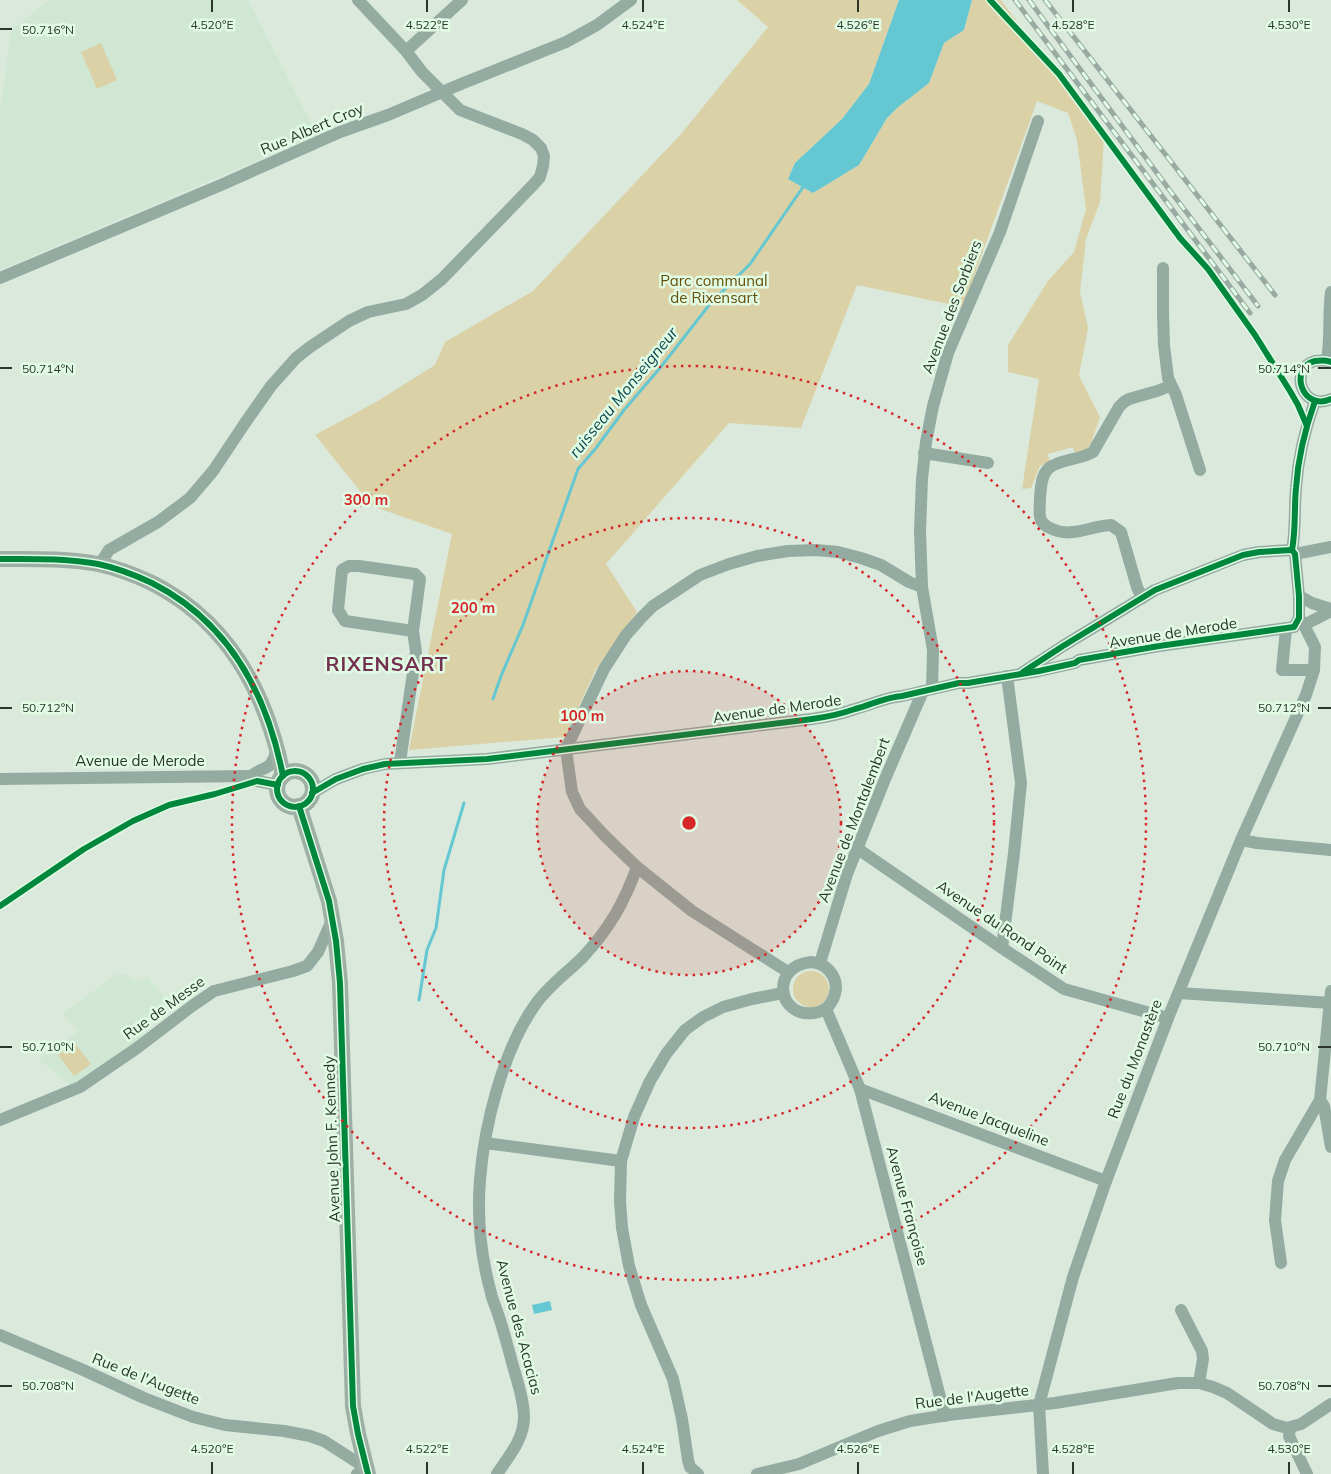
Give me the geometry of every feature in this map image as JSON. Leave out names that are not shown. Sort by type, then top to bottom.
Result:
[{"type":"main road","points":[[0,559],[60,560],[100,564],[134,574],[166,590],[197,612],[220,635],[240,661],[255,688],[277,748],[280,780],[278,793],[284,803],[298,806],[305,804],[310,799],[313,786],[310,778],[304,773],[297,771],[289,772],[280,780]]},
{"type":"main road","name":"Avenue John F. Kennedy","points":[[298,806],[329,901],[340,983],[353,1406],[364,1472]]},
{"type":"street","points":[[100,564],[109,550],[158,522],[190,498],[216,467],[271,386],[296,358],[330,332],[355,317],[368,312],[406,304],[422,295],[455,266],[540,177],[544,166],[544,156],[541,148],[533,140],[460,110],[422,72],[358,0]]},
{"type":"street","points":[[406,52],[462,0]]},
{"type":"street","name":"Rue Albert Croy","points":[[0,278],[221,185],[340,132],[388,115],[566,42],[597,25],[630,0]]},
{"type":"street","name":"Avenue des Sorbiers","points":[[927,690],[933,650],[922,587],[920,530],[924,453],[933,406],[948,354],[1000,232],[1038,121]]},
{"type":"street","points":[[1163,268],[1164,344],[1168,378],[1170,386],[1176,395],[1200,470]]},
{"type":"street","points":[[1331,292],[1329,305],[1329,362],[1321,360],[1309,364],[1304,370],[1300,384],[1308,397],[1315,401],[1321,402],[1331,399]]},
{"type":"street","points":[[1142,598],[1120,532],[1111,525],[1103,525],[1070,533],[1053,530],[1044,525],[1040,516],[1040,496],[1043,477],[1046,471],[1051,467],[1086,456],[1092,452],[1119,407],[1124,402],[1170,386]]},
{"type":"street","points":[[1315,401],[1299,462],[1296,488],[1294,552],[1302,621],[1331,610]]},
{"type":"street","points":[[924,453],[988,463]]},
{"type":"street","points":[[1022,673],[1155,590],[1179,580],[1243,555],[1258,552],[1294,552],[1331,547]]},
{"type":"street","points":[[788,972],[692,911],[637,867],[605,836],[580,809],[572,792],[566,749],[604,669],[626,635],[653,606],[700,575],[757,556],[788,551],[816,550],[838,552],[861,558],[922,587]]},
{"type":"street","points":[[400,762],[416,652],[413,631],[420,579],[415,574],[359,566],[349,566],[342,570],[338,610],[345,621],[413,631]]},
{"type":"street","points":[[1299,596],[1331,610]]},
{"type":"street","name":"Avenue de Merode","points":[[312,793],[336,780],[363,769],[400,762],[487,759],[812,719],[849,711],[894,696],[959,683],[1039,671],[1075,663],[1079,660],[1159,646],[1294,627],[1302,621]]},
{"type":"street","name":"Rue du Monastère","points":[[1043,1474],[1039,1405],[1073,1277],[1106,1181],[1178,993],[1241,840],[1306,695],[1314,670],[1315,647],[1302,621]]},
{"type":"street","points":[[1286,628],[1282,670],[1314,670]]},
{"type":"street","points":[[1072,642],[1072,653],[1074,658],[1079,660]]},
{"type":"street","points":[[1002,948],[1021,782],[1007,676]]},
{"type":"street","name":"Avenue de Montalembert","points":[[820,963],[847,874],[885,779],[927,690]]},
{"type":"street","points":[[251,776],[270,765],[277,748]]},
{"type":"street","name":"Avenue de Merode","points":[[0,779],[251,776],[257,781],[280,780]]},
{"type":"street","points":[[1241,840],[1331,850]]},
{"type":"street","name":"Avenue du Rond Point","points":[[858,849],[1064,989],[1168,1018]]},
{"type":"street","name":"Avenue des Acacias","points":[[497,1474],[521,1435],[524,1417],[521,1394],[491,1294],[484,1263],[480,1223],[480,1182],[488,1119],[517,1036],[534,1006],[559,977],[581,958],[612,921],[630,889],[637,867]]},
{"type":"street","name":"Rue de Messe","points":[[0,1120],[80,1087],[214,991],[307,966],[318,952],[332,918]]},
{"type":"street","points":[[820,963],[826,966],[835,979],[834,999],[826,1009],[820,1012],[811,1014],[800,1012],[785,1000],[783,993],[785,978],[788,972],[801,964],[820,963]]},
{"type":"street","points":[[698,1474],[690,1467],[688,1460],[682,1419],[673,1379],[641,1305],[629,1266],[622,1228],[620,1201],[621,1161],[634,1117],[650,1081],[666,1054],[685,1030],[703,1016],[723,1007],[783,993]]},
{"type":"street","points":[[1178,993],[1331,999],[1320,1100],[1288,1153],[1278,1181],[1275,1220],[1280,1263]]},
{"type":"street","name":"Avenue Françoise","points":[[826,1009],[860,1089],[945,1416]]},
{"type":"street","name":"Avenue Jacqueline","points":[[860,1089],[1106,1181]]},
{"type":"street","points":[[1320,1100],[1324,1106],[1331,1147]]},
{"type":"street","points":[[485,1143],[621,1161]]},
{"type":"street","points":[[1181,1310],[1202,1351],[1200,1383]]},
{"type":"street","name":"Rue de l'Augette","points":[[0,1335],[186,1415],[224,1425],[284,1431],[324,1441],[364,1472]]},
{"type":"street","name":"Rue de l'Augette","points":[[757,1474],[799,1464],[878,1431],[910,1421],[1039,1405],[1178,1382],[1200,1383],[1214,1387],[1227,1393],[1273,1424],[1290,1428]]},
{"type":"street","points":[[1308,1474],[1289,1436],[1290,1428],[1311,1418],[1331,1404]]},
{"type":"shaded area","points":[[48,0],[248,0],[317,135],[0,270],[0,112],[11,31]]},
{"type":"shaded area","points":[[117,974],[124,974],[139,982],[147,976],[168,1001],[168,1010],[149,1025],[140,1038],[72,1087],[39,1059],[56,1044],[59,1046],[78,1031],[63,1013]]},
{"type":"green space","name":"Parc communal de Rixensart","points":[[737,0],[899,0],[869,84],[842,119],[795,163],[788,179],[813,193],[859,165],[887,118],[929,83],[944,43],[964,30],[972,0],[1001,0],[1104,139],[1100,202],[1086,239],[1080,292],[1088,328],[1079,376],[1100,417],[1091,443],[1086,450],[1075,455],[1073,447],[1048,454],[1050,462],[1040,466],[1031,488],[1022,489],[1039,379],[1008,372],[1008,345],[1048,281],[1074,252],[1086,209],[1077,140],[1068,113],[1037,101],[963,307],[857,285],[801,428],[729,423],[606,564],[637,612],[595,671],[565,737],[409,750],[452,534],[372,506],[315,435],[376,402],[435,365],[445,342],[533,291],[681,134],[768,27]]},
{"type":"green space","points":[[101,43],[117,80],[97,89],[81,52]]},
{"type":"green space","points":[[811,971],[818,972],[824,976],[828,982],[828,996],[824,1002],[818,1006],[811,1007],[804,1006],[798,1002],[794,996],[793,989],[794,982],[798,976],[804,972]]},
{"type":"green space","points":[[75,1043],[91,1064],[74,1076],[58,1055]]},
{"type":"water","points":[[899,0],[972,0],[964,30],[944,43],[929,83],[887,118],[859,165],[813,193],[788,179],[795,163],[842,119],[869,84]]},
{"type":"water","points":[[550,1301],[552,1310],[534,1314],[532,1305]]},
{"type":"waterway","name":"ruisseau Monseigneur","points":[[493,699],[523,625],[578,469],[710,304],[750,264],[803,187]]},
{"type":"waterway","name":"ruisseau Monseigneur","points":[[419,1000],[427,950],[436,928],[444,870],[464,803]]},
{"type":"railway","points":[[1015,0],[1250,313]]},
{"type":"railway","points":[[1029,0],[1258,306]]},
{"type":"railway","points":[[1045,0],[1275,295]]},
{"type":"cycle path","points":[[990,0],[1059,74],[1180,238],[1208,269],[1255,335],[1290,391],[1307,426]]},
{"type":"cycle path","points":[[1331,362],[1315,361],[1307,365],[1302,372],[1301,380],[1302,388],[1312,400],[1331,399]]},
{"type":"cycle path","points":[[312,793],[336,779],[363,769],[385,764],[487,759],[818,718],[890,698],[959,683],[1039,671],[1075,663],[1079,660],[1159,646],[1294,627],[1299,618],[1295,554],[1292,550],[1295,496],[1302,444],[1315,401]]},
{"type":"cycle path","points":[[1023,672],[1155,590],[1243,555],[1292,550]]},
{"type":"cycle path","points":[[0,559],[62,560],[98,564],[139,577],[179,599],[203,618],[240,663],[255,689],[267,717],[283,776]]},
{"type":"cycle path","points":[[295,771],[307,777],[313,789],[307,801],[295,807],[283,801],[277,789],[283,777],[295,771]]},
{"type":"cycle path","points":[[0,906],[84,849],[133,821],[169,805],[257,781],[278,785]]},
{"type":"cycle path","points":[[299,806],[329,901],[336,941],[340,983],[353,1406],[368,1474]]},
{"type":"district","name":"RIXENSART","points":[[387,664]]}]
